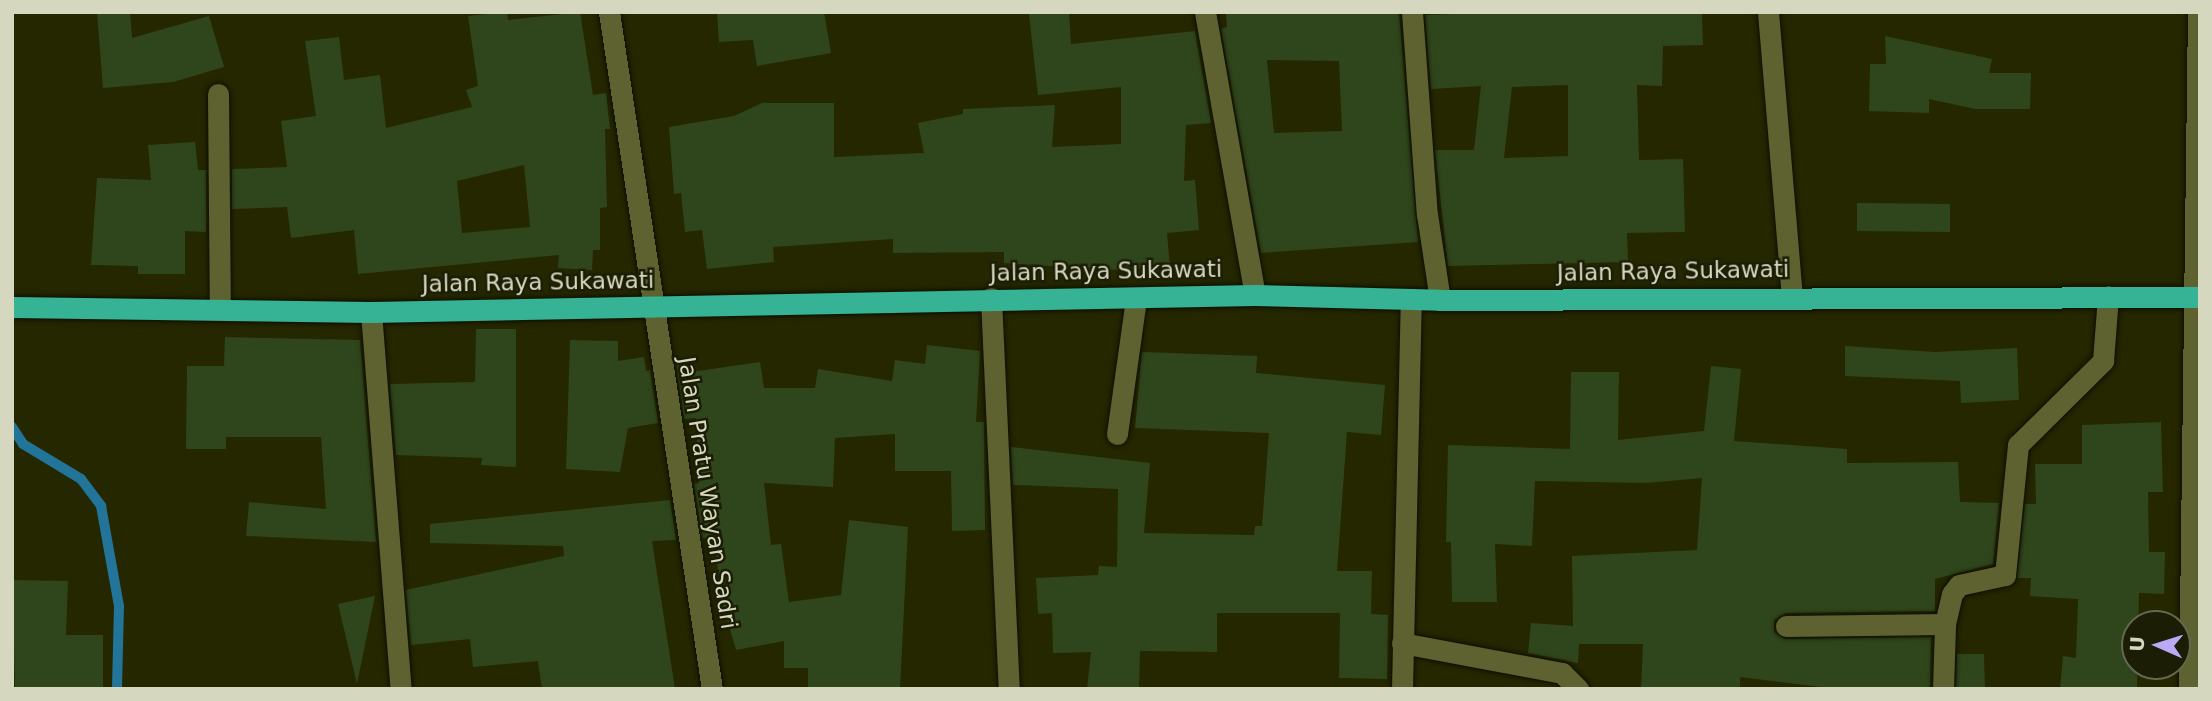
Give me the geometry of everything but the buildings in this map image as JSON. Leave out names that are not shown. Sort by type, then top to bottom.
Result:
[{"type":"highway","name":"Jalan Raya Sukawati","points":[[12,307],[371,312],[1255,295],[1440,300],[1792,296],[2196,297]]},
{"type":"street","name":"Jalan Pratu Wayan Sadri","points":[[609,12],[712,689]]},
{"type":"street","points":[[1205,12],[1255,295]]},
{"type":"street","points":[[1412,12],[1427,214],[1440,300]]},
{"type":"street","points":[[1768,12],[1792,296]]},
{"type":"street","points":[[2189,689],[2198,12]]},
{"type":"street","points":[[218,94],[220,308]]},
{"type":"street","points":[[1943,689],[1945,624],[1959,585],[1999,580],[2007,571],[2018,445],[2103,361],[2108,296]]},
{"type":"street","points":[[990,298],[1009,689]]},
{"type":"street","points":[[1118,434],[1136,298]]},
{"type":"street","points":[[1402,689],[1411,299]]},
{"type":"street","points":[[371,312],[401,689]]},
{"type":"street","points":[[1786,626],[1945,624]]},
{"type":"street","points":[[1402,643],[1562,673],[1578,689]]},
{"type":"waterway","points":[[12,427],[23,444],[81,479],[101,506],[119,606],[117,689]]}]
